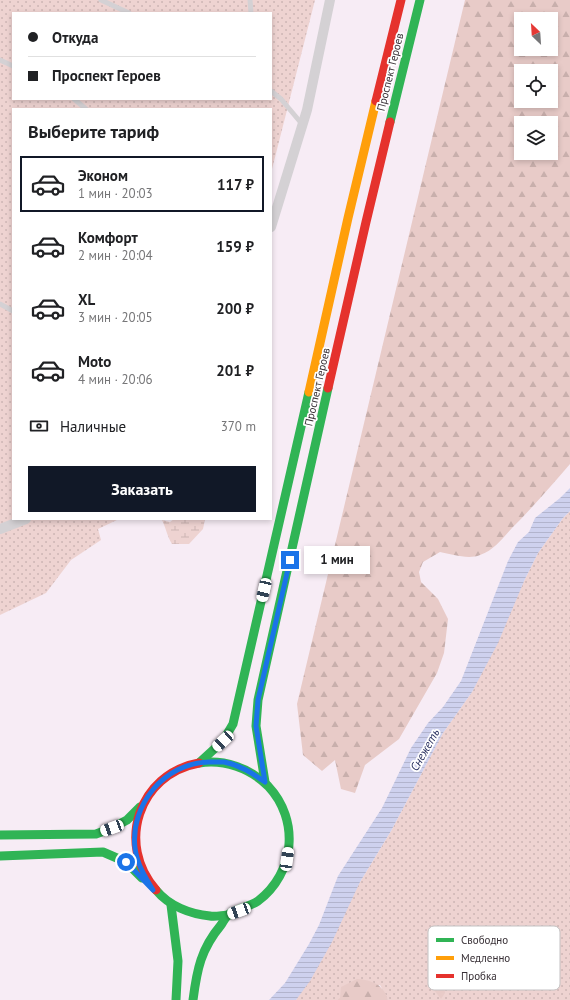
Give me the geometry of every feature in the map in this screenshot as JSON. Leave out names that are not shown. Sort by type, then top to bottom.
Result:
[{"type":"main road","name":"Проспект Героев","points":[[200,762],[223,741],[233,724],[295,457],[348,218],[402,0]]},
{"type":"main road","name":"Проспект Героев","points":[[265,782],[256,726],[258,700],[366,222],[420,0]]},
{"type":"main road","name":"Проспект Героев","points":[[200,762],[223,762],[245,769],[265,782],[278,798],[286,818],[290,838],[287,859],[279,878],[266,895],[248,907],[229,914],[209,916],[189,913],[171,905],[153,890],[141,871],[135,849],[135,826],[142,805],[150,792],[160,781],[172,772],[186,766],[200,762]]},
{"type":"main road","points":[[0,835],[96,834],[127,820],[142,805]]},
{"type":"main road","points":[[0,856],[103,852],[126,862],[153,890]]},
{"type":"main road","points":[[171,905],[178,961],[176,1000]]},
{"type":"main road","points":[[192,1000],[196,974],[208,943],[229,914]]},
{"type":"street","points":[[272,224],[307,110],[330,0]]},
{"type":"street","points":[[0,529],[23,520]]},
{"type":"lane","points":[[101,0],[127,12]]},
{"type":"lane","points":[[250,0],[251,12]]},
{"type":"lane","points":[[0,60],[12,66]]},
{"type":"lane","points":[[272,92],[281,99],[302,124]]},
{"type":"lane","points":[[75,100],[85,108]]},
{"type":"lane","points":[[0,304],[12,310]]},
{"type":"green space","points":[[0,0],[315,0],[272,169],[272,108],[12,108],[12,520],[117,520],[98,529],[101,540],[71,560],[46,593],[0,615]]},
{"type":"green space","points":[[465,0],[570,0],[570,464],[527,513],[490,550],[480,555],[470,557],[440,552],[423,562],[419,572],[421,582],[438,599],[448,619],[444,653],[437,673],[399,739],[365,765],[355,793],[341,789],[335,760],[322,771],[303,755],[297,704]]},
{"type":"green space","points":[[570,511],[570,1000],[388,1000],[380,985],[337,1000],[296,1000],[360,882],[391,831],[443,733],[472,692],[538,553],[563,518]]},
{"type":"green space","points":[[162,520],[170,522],[173,520],[205,520],[203,529],[189,544],[172,544]]},
{"type":"green space","points":[[357,979],[377,984],[384,991],[388,1000],[337,1000],[340,998],[341,987]]},
{"type":"green space","points":[[434,990],[445,990],[445,993],[441,999]]},
{"type":"water","name":"Снежеть","points":[[570,488],[570,511],[563,518],[538,553],[525,579],[498,643],[472,692],[443,733],[391,831],[360,882],[332,942],[310,981],[296,1000],[269,1000],[285,983],[309,944],[319,925],[338,876],[382,808],[411,748],[428,723],[443,707],[461,681],[508,561],[518,542],[529,532],[535,518]]},
{"type":"traffic: fast","points":[[390,122],[420,0]]},
{"type":"traffic: fast","points":[[265,782],[256,726],[258,700],[328,388]]},
{"type":"traffic: fast","points":[[200,762],[223,741],[233,724],[309,392]]},
{"type":"traffic: fast","points":[[193,1000],[198,969],[204,951],[209,942],[228,915],[258,901],[270,889],[280,876],[286,861],[289,846],[289,830],[285,814],[278,800],[268,786],[253,774],[236,766],[218,762],[199,763]]},
{"type":"traffic: fast","points":[[0,835],[96,834],[127,820],[140,807]]},
{"type":"traffic: fast","points":[[0,856],[103,852],[126,862],[142,878]]},
{"type":"traffic: fast","points":[[156,890],[167,901],[188,911],[212,916],[229,915]]},
{"type":"traffic: fast","points":[[171,905],[178,961],[176,1000]]},
{"type":"traffic: slow","points":[[309,392],[376,101]]},
{"type":"traffic: jam","points":[[376,101],[401,0]]},
{"type":"traffic: jam","points":[[328,388],[390,122]]},
{"type":"traffic: jam","points":[[156,890],[144,872],[137,853],[136,833],[140,814],[148,796],[161,781],[178,770],[199,763]]},
{"type":"route","points":[[126,862],[153,890],[141,871],[135,849],[135,826],[142,805],[150,792],[160,781],[172,772],[200,762],[223,762],[245,769],[265,782],[256,726],[258,700],[290,560]]}]
